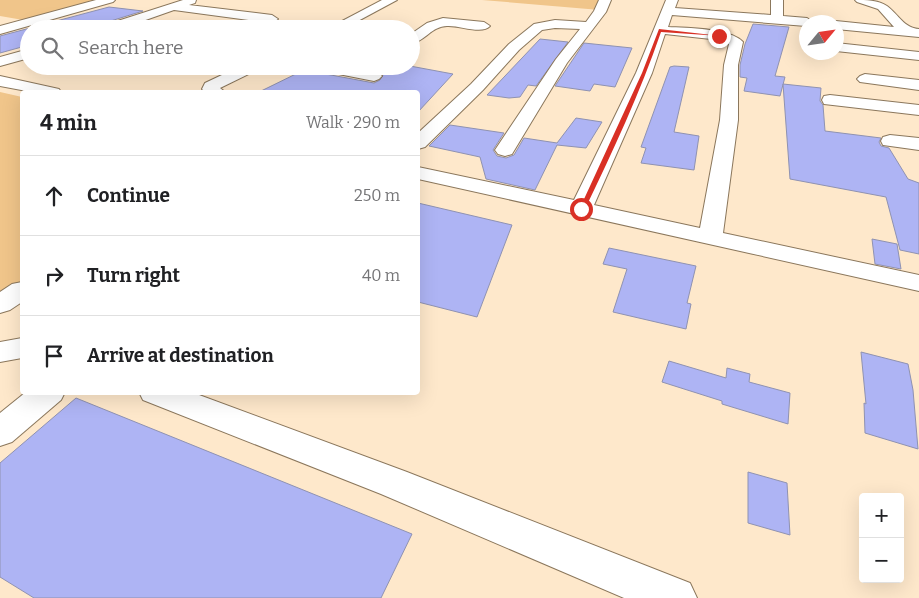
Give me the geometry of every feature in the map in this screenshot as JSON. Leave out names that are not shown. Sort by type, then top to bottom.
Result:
[{"type":"street","points":[[35,20],[109,0]]},
{"type":"street","points":[[135,20],[194,0]]},
{"type":"street","points":[[351,20],[391,0]]},
{"type":"street","points":[[505,150],[561,62],[600,12],[605,0]]},
{"type":"street","points":[[777,0],[777,19]]},
{"type":"street","points":[[861,0],[882,7],[906,32]]},
{"type":"street","points":[[581,209],[605,161],[644,73],[670,5],[799,21]]},
{"type":"street","points":[[175,7],[272,20]]},
{"type":"street","points":[[0,20],[20,24]]},
{"type":"street","points":[[420,33],[431,25],[438,23],[450,22],[484,26]]},
{"type":"street","points":[[0,30],[20,24]]},
{"type":"street","points":[[420,141],[478,87],[514,47],[538,27],[555,24],[589,26]]},
{"type":"street","points":[[844,26],[919,33]]},
{"type":"street","points":[[659,30],[719,36],[733,39],[736,42],[731,65],[730,120],[710,237]]},
{"type":"street","points":[[844,48],[919,56]]},
{"type":"street","points":[[0,62],[20,56]]},
{"type":"street","points":[[212,90],[210,89],[211,86],[235,75]]},
{"type":"street","points":[[368,75],[374,76]]},
{"type":"street","points":[[865,79],[919,84]]},
{"type":"street","points":[[0,81],[43,90]]},
{"type":"street","points":[[830,100],[919,110]]},
{"type":"street","points":[[890,141],[919,144]]},
{"type":"street","points":[[420,173],[919,283]]},
{"type":"street","points":[[0,304],[20,291]]},
{"type":"street","points":[[0,352],[20,348]]},
{"type":"street","points":[[0,432],[45,395]]},
{"type":"street","points":[[163,395],[394,483],[675,598]]},
{"type":"shaded area","points":[[0,0],[103,0],[33,20],[0,16]]},
{"type":"shaded area","points":[[482,0],[605,0],[600,10]]},
{"type":"shaded area","points":[[0,92],[20,97],[20,291],[0,305]]},
{"type":"building","points":[[109,7],[143,11],[114,20],[60,20]]},
{"type":"building","points":[[753,24],[789,27],[775,76],[785,77],[780,96],[744,91],[747,78],[740,77],[740,65],[745,44]]},
{"type":"building","points":[[20,31],[20,47],[0,53],[0,36]]},
{"type":"building","points":[[540,39],[568,42],[536,86],[528,85],[520,97],[509,98],[487,95]]},
{"type":"building","points":[[584,43],[632,48],[615,87],[594,84],[590,91],[555,86]]},
{"type":"building","points":[[670,67],[689,67],[674,132],[699,136],[694,170],[641,163],[646,148],[641,147]]},
{"type":"building","points":[[420,68],[453,74],[420,110],[420,90],[263,90],[294,75],[331,75],[374,83],[380,80],[383,75],[420,75]]},
{"type":"building","points":[[783,84],[821,88],[820,101],[823,105],[825,131],[881,138],[879,142],[881,146],[889,148],[908,179],[919,183],[919,254],[900,250],[886,197],[790,179]]},
{"type":"building","points":[[576,118],[602,122],[586,148],[557,145],[535,190],[486,179],[480,157],[429,146],[450,125],[504,133],[493,150],[497,156],[506,158],[514,155],[524,138],[557,143]]},
{"type":"building","points":[[420,203],[512,225],[477,317],[420,303]]},
{"type":"building","points":[[872,239],[897,244],[901,269],[875,264]]},
{"type":"building","points":[[609,248],[696,266],[687,303],[691,304],[686,329],[613,312],[627,269],[603,264]]},
{"type":"building","points":[[861,352],[908,364],[913,390],[918,449],[865,433],[864,403],[866,404]]},
{"type":"building","points":[[669,361],[726,378],[727,368],[750,374],[749,382],[790,393],[788,424],[722,404],[722,401],[662,382]]},
{"type":"building","points":[[76,398],[412,534],[381,598],[34,598],[0,577],[0,463]]},
{"type":"building","points":[[748,472],[787,483],[790,535],[748,523]]},
{"type":"route","points":[[581,209],[605,161],[644,73],[659,30],[719,36]]}]
